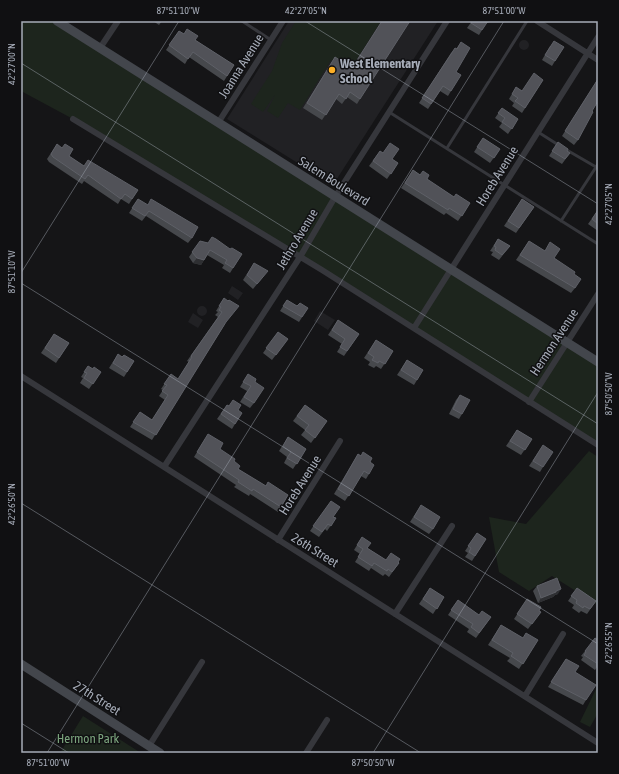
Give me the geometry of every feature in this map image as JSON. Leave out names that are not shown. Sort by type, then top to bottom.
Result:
[{"type":"street","name":"Salem Boulevard","points":[[57,21],[598,362]]},
{"type":"street","points":[[100,48],[118,21]]},
{"type":"street","name":"Joanna Avenue","points":[[218,123],[283,21]]},
{"type":"street","name":"Jethro Avenue","points":[[164,467],[300,258],[335,197],[446,21]]},
{"type":"street","points":[[536,21],[598,60]]},
{"type":"street","name":"Horeb Avenue","points":[[414,328],[598,37]]},
{"type":"street","points":[[73,119],[414,328],[598,445]]},
{"type":"street","name":"Hermon Avenue","points":[[529,402],[598,294]]},
{"type":"street","name":"26th Street","points":[[21,376],[598,743]]},
{"type":"street","name":"Horeb Avenue","points":[[278,540],[340,441]]},
{"type":"street","points":[[395,614],[452,526]]},
{"type":"street","points":[[524,696],[563,634]]},
{"type":"street","points":[[150,746],[202,662]]},
{"type":"street","name":"27th Street","points":[[21,664],[160,753]]},
{"type":"street","points":[[306,753],[327,720]]},
{"type":"lane","points":[[242,21],[271,40]]},
{"type":"lane","points":[[447,148],[527,21]]},
{"type":"lane","points":[[389,112],[598,244]]},
{"type":"lane","points":[[538,132],[596,167]]},
{"type":"lane","points":[[561,221],[598,164]]},
{"type":"shaded area","name":"West Elementary School","points":[[289,21],[438,21],[333,185],[227,119]]},
{"type":"shaded area","points":[[524,40],[529,45],[524,50],[519,45]]},
{"type":"shaded area","points":[[232,286],[243,293],[238,300],[228,293]]},
{"type":"shaded area","points":[[200,306],[204,306],[206,307],[206,315],[200,316],[197,313],[197,309]]},
{"type":"shaded area","points":[[320,311],[335,320],[328,330],[314,321]]},
{"type":"shaded area","points":[[193,313],[203,320],[198,328],[188,322]]},
{"type":"green space","points":[[21,21],[56,21],[598,362],[598,446],[300,257],[73,119],[21,91]]},
{"type":"green space","points":[[296,21],[381,21],[350,70],[331,60],[300,110],[288,103],[278,118],[267,111],[275,95],[263,112],[251,104],[272,71],[282,43]]},
{"type":"green space","points":[[589,451],[598,457],[598,605],[552,576],[529,591],[499,572],[489,517],[526,524]]},
{"type":"green space","points":[[598,685],[598,713],[590,727],[580,722]]},
{"type":"green space","name":"Hermon Park","points":[[83,716],[141,753],[60,753]]},
{"type":"building","points":[[382,21],[410,21],[360,99],[350,92],[346,99],[339,94],[326,115],[307,103],[335,57],[352,68]]},
{"type":"building","points":[[472,21],[488,21],[482,30],[471,23]]},
{"type":"building","points":[[187,29],[198,36],[195,40],[234,65],[227,76],[193,52],[188,59],[169,45],[179,31],[184,34]]},
{"type":"building","points":[[554,41],[564,47],[555,61],[545,55]]},
{"type":"building","points":[[461,42],[470,48],[456,72],[461,75],[451,91],[443,86],[431,104],[422,98],[455,48],[457,49]]},
{"type":"building","points":[[534,73],[543,80],[525,108],[515,101],[518,98],[512,94],[516,87],[522,91]]},
{"type":"building","points":[[598,79],[598,101],[578,140],[565,131]]},
{"type":"building","points":[[502,108],[518,119],[512,129],[502,122],[505,118],[498,113]]},
{"type":"building","points":[[483,138],[500,149],[494,158],[477,147]]},
{"type":"building","points":[[558,142],[568,149],[567,151],[570,153],[565,159],[552,151]]},
{"type":"building","points":[[390,143],[399,149],[392,159],[398,163],[391,174],[373,161],[380,151],[383,153]]},
{"type":"building","points":[[57,144],[62,148],[65,144],[73,149],[69,156],[84,166],[88,160],[138,190],[132,199],[125,194],[121,199],[88,175],[85,179],[53,157],[51,154]]},
{"type":"building","points":[[413,170],[420,175],[423,171],[429,175],[427,179],[454,197],[456,194],[470,203],[462,216],[449,208],[448,210],[405,183]]},
{"type":"building","points":[[138,199],[148,205],[151,199],[198,227],[192,238],[149,211],[145,216],[132,208]]},
{"type":"building","points":[[522,199],[534,207],[519,228],[508,221]]},
{"type":"building","points":[[598,210],[598,224],[592,219]]},
{"type":"building","points":[[212,237],[230,249],[232,248],[242,254],[233,268],[225,263],[227,260],[210,250],[204,260],[197,258],[192,252],[200,241],[208,243]]},
{"type":"building","points":[[498,239],[510,246],[502,255],[495,250],[496,247],[494,246]]},
{"type":"building","points":[[529,241],[545,251],[550,242],[560,249],[554,258],[575,272],[574,274],[581,279],[575,288],[520,255]]},
{"type":"building","points":[[254,263],[268,271],[257,284],[247,275]]},
{"type":"building","points":[[224,298],[239,306],[226,322],[156,435],[133,422],[140,412],[152,420],[168,395],[162,391],[167,385],[164,384],[171,374],[178,379],[192,357],[191,356],[222,312],[219,310],[221,307],[219,306]]},
{"type":"building","points":[[287,300],[297,306],[300,303],[308,308],[302,317],[283,306]]},
{"type":"building","points":[[338,320],[359,334],[347,351],[340,347],[345,339],[332,330]]},
{"type":"building","points":[[278,332],[288,339],[276,355],[266,348]]},
{"type":"building","points":[[54,334],[69,343],[59,358],[45,348]]},
{"type":"building","points":[[376,340],[393,351],[385,364],[372,360],[374,357],[368,353]]},
{"type":"building","points":[[118,354],[122,357],[124,355],[134,361],[127,372],[113,363]]},
{"type":"building","points":[[407,360],[423,370],[417,380],[401,370]]},
{"type":"building","points":[[88,366],[93,369],[94,367],[101,372],[93,384],[84,378],[87,373],[84,372]]},
{"type":"building","points":[[248,374],[256,379],[255,382],[264,388],[254,403],[244,397],[251,386],[243,382]]},
{"type":"building","points":[[460,395],[470,400],[462,414],[453,409]]},
{"type":"building","points":[[233,400],[241,405],[238,410],[242,413],[235,424],[221,414],[227,405],[229,406]]},
{"type":"building","points":[[305,405],[327,421],[315,438],[305,430],[309,425],[297,416]]},
{"type":"building","points":[[517,430],[532,439],[525,450],[510,441]]},
{"type":"building","points":[[208,434],[223,443],[220,449],[235,459],[234,461],[240,466],[238,469],[266,486],[268,482],[288,495],[281,507],[253,489],[252,491],[238,482],[239,480],[197,452]]},
{"type":"building","points":[[288,437],[306,449],[297,464],[287,458],[291,452],[283,446]]},
{"type":"building","points":[[543,445],[553,452],[543,467],[533,461]]},
{"type":"building","points":[[363,452],[372,458],[370,462],[374,465],[369,474],[364,471],[349,496],[338,489],[358,454],[361,456]]},
{"type":"building","points":[[331,501],[340,507],[333,517],[336,518],[331,526],[328,524],[322,532],[313,526]]},
{"type":"building","points":[[421,505],[440,517],[433,529],[414,517]]},
{"type":"building","points":[[477,533],[486,539],[475,556],[469,552],[471,548],[468,546]]},
{"type":"building","points":[[362,537],[371,543],[367,548],[386,560],[391,553],[400,559],[398,562],[399,563],[392,572],[388,569],[387,571],[374,563],[372,566],[358,557],[363,549],[357,545]]},
{"type":"building","points":[[557,578],[561,589],[541,598],[537,586]]},
{"type":"building","points":[[430,588],[444,597],[437,609],[423,599]]},
{"type":"building","points":[[577,588],[596,601],[590,609],[584,606],[583,608],[576,603],[577,600],[571,596]]},
{"type":"building","points":[[527,599],[541,607],[539,611],[541,612],[532,624],[517,614]]},
{"type":"building","points":[[458,600],[479,615],[482,611],[491,617],[479,633],[471,627],[473,624],[451,610]]},
{"type":"building","points":[[501,625],[523,638],[526,633],[538,640],[523,664],[511,656],[513,653],[492,640]]},
{"type":"building","points":[[595,638],[598,640],[598,664],[584,655],[586,652],[585,651]]},
{"type":"building","points":[[566,659],[579,666],[575,672],[596,685],[586,700],[551,682]]},
{"type":"place","name":"West Elementary School","points":[[332,70]]}]
